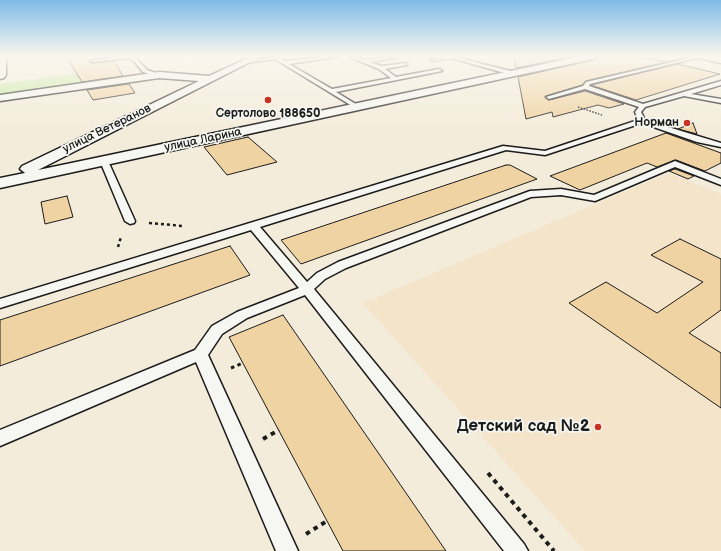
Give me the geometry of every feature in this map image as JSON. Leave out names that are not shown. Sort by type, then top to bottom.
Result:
[{"type":"street","points":[[0,98],[113,82]]},
{"type":"street","name":"улица Ветеранов","points":[[0,183],[204,82]]},
{"type":"street","name":"улица Ларина","points":[[0,183],[472,82]]},
{"type":"lane","points":[[314,82],[357,107]]},
{"type":"lane","points":[[331,92],[382,82]]},
{"type":"lane","points":[[549,97],[585,87],[588,83],[594,82]]},
{"type":"lane","points":[[642,121],[638,112],[643,106],[719,85]]},
{"type":"lane","points":[[585,87],[643,106]]},
{"type":"lane","points":[[683,94],[721,101]]},
{"type":"lane","points":[[0,304],[252,225],[506,148],[544,153],[642,121],[700,140],[721,145]]},
{"type":"lane","points":[[104,161],[130,221]]},
{"type":"lane","points":[[0,438],[200,354],[217,330],[242,315],[307,289],[321,276],[342,265],[530,194],[561,192],[595,198],[675,164],[721,182]]},
{"type":"lane","points":[[252,225],[307,289],[517,551]]},
{"type":"lane","points":[[200,354],[287,551]]},
{"type":"path","points":[[117,267],[119,242],[130,221]]},
{"type":"shaded area","name":"Детский сад №2","points":[[669,173],[721,194],[721,551],[585,551],[363,303]]},
{"type":"green space","points":[[17,82],[96,82],[0,96],[0,84]]},
{"type":"building","points":[[519,82],[585,82],[582,85],[545,97],[549,100],[585,91],[624,104],[609,108],[598,105],[553,117],[552,112],[526,119]]},
{"type":"building","points":[[604,82],[695,82],[636,100],[591,85]]},
{"type":"building","points":[[129,84],[135,93],[93,100],[87,90]]},
{"type":"building","points":[[693,123],[697,134],[678,129]]},
{"type":"building","points":[[666,133],[721,153],[721,163],[705,171],[676,160],[657,167],[647,163],[580,190],[550,176]]},
{"type":"building","points":[[248,137],[277,162],[227,175],[204,147]]},
{"type":"building","points":[[506,165],[510,165],[537,179],[301,264],[281,240]]},
{"type":"building","points":[[675,169],[694,176],[688,179],[669,171]]},
{"type":"building","points":[[67,196],[73,217],[45,224],[41,202]]},
{"type":"building","points":[[680,239],[721,259],[721,310],[689,333],[721,353],[721,408],[569,303],[606,282],[657,313],[703,282],[651,255]]},
{"type":"building","points":[[230,246],[250,275],[0,366],[0,320]]},
{"type":"building","points":[[283,315],[446,551],[343,551],[229,337]]},
{"type":"place","name":"Сертолово 188650","points":[[268,100]]},
{"type":"place","name":"Норман","points":[[687,123]]},
{"type":"place","name":"Детский сад №2","points":[[598,427]]}]
